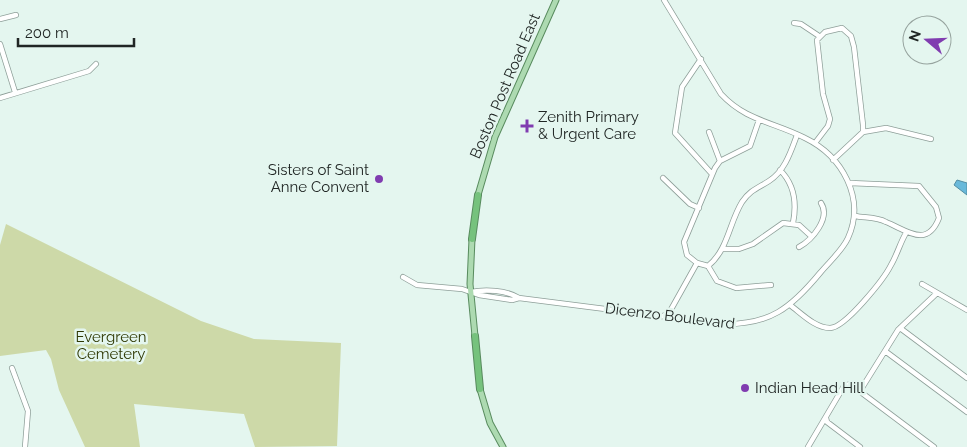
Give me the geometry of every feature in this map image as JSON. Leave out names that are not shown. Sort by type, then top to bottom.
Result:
[{"type":"highway","name":"Boston Post Road East","points":[[472,239],[478,195]]},
{"type":"highway","name":"Boston Post Road East","points":[[475,336],[480,389]]},
{"type":"main road","name":"Boston Post Road East","points":[[478,195],[493,141],[556,0]]},
{"type":"main road","name":"Boston Post Road East","points":[[472,239],[471,292],[475,336]]},
{"type":"main road","name":"Boston Post Road East","points":[[480,389],[490,423],[503,447]]},
{"type":"street","name":"Dicenzo Boulevard","points":[[403,277],[417,285],[462,289],[471,292],[480,290],[512,293],[519,298],[742,325],[776,315],[790,305],[847,240],[855,216],[855,199],[850,183],[833,160],[815,144],[797,134],[741,112],[730,103],[721,94],[664,0]]},
{"type":"street","points":[[0,19],[16,15]]},
{"type":"street","points":[[794,23],[801,24],[819,36]]},
{"type":"street","points":[[815,144],[828,126],[830,118],[822,94],[816,44],[819,36],[830,29],[842,28],[852,38],[863,132]]},
{"type":"street","points":[[0,44],[15,92]]},
{"type":"street","points":[[701,60],[682,87],[675,133],[712,174]]},
{"type":"street","points":[[0,98],[89,70],[96,64]]},
{"type":"street","points":[[759,120],[750,146],[720,161],[712,174],[684,242],[688,255],[696,263],[708,266],[717,281],[736,288],[771,285]]},
{"type":"street","points":[[833,160],[863,132],[886,128],[932,139]]},
{"type":"street","points":[[709,132],[720,161]]},
{"type":"street","points":[[708,266],[723,249],[733,218],[749,192],[771,179],[780,170],[789,156],[797,134]]},
{"type":"street","points":[[780,170],[788,179],[794,192],[793,224]]},
{"type":"street","points":[[664,178],[690,204],[699,208]]},
{"type":"street","points":[[850,183],[914,184],[923,189],[939,214],[937,224],[924,235],[906,233],[886,221],[855,216]]},
{"type":"street","points":[[799,247],[811,236],[824,217],[824,208],[821,203]]},
{"type":"street","points":[[723,249],[744,248],[761,240],[779,225],[793,224],[803,228],[811,236]]},
{"type":"street","points":[[790,305],[820,326],[832,328],[842,324],[884,277],[894,261],[906,233]]},
{"type":"street","points":[[662,316],[668,313],[696,263]]},
{"type":"street","points":[[922,284],[967,310]]},
{"type":"street","points":[[860,391],[900,328],[937,292]]},
{"type":"street","points":[[900,328],[967,378]]},
{"type":"street","points":[[885,352],[967,412]]},
{"type":"street","points":[[12,368],[28,411],[25,447]]},
{"type":"street","points":[[808,447],[844,386],[850,384],[934,447]]},
{"type":"street","points":[[826,418],[826,422],[860,447]]},
{"type":"street","points":[[920,447],[926,442]]},
{"type":"green space","name":"Evergreen Cemetery","points":[[6,224],[201,321],[254,339],[341,343],[337,446],[255,447],[244,414],[134,404],[140,447],[85,447],[59,390],[51,359],[46,350],[0,356],[0,245]]},
{"type":"water","points":[[957,180],[967,183],[967,195],[954,185]]},
{"type":"place","name":"Zenith Primary & Urgent Care","points":[[527,126]]},
{"type":"place","name":"Sisters of Saint Anne Convent","points":[[379,179]]},
{"type":"place","name":"Indian Head Hill","points":[[745,388]]}]
